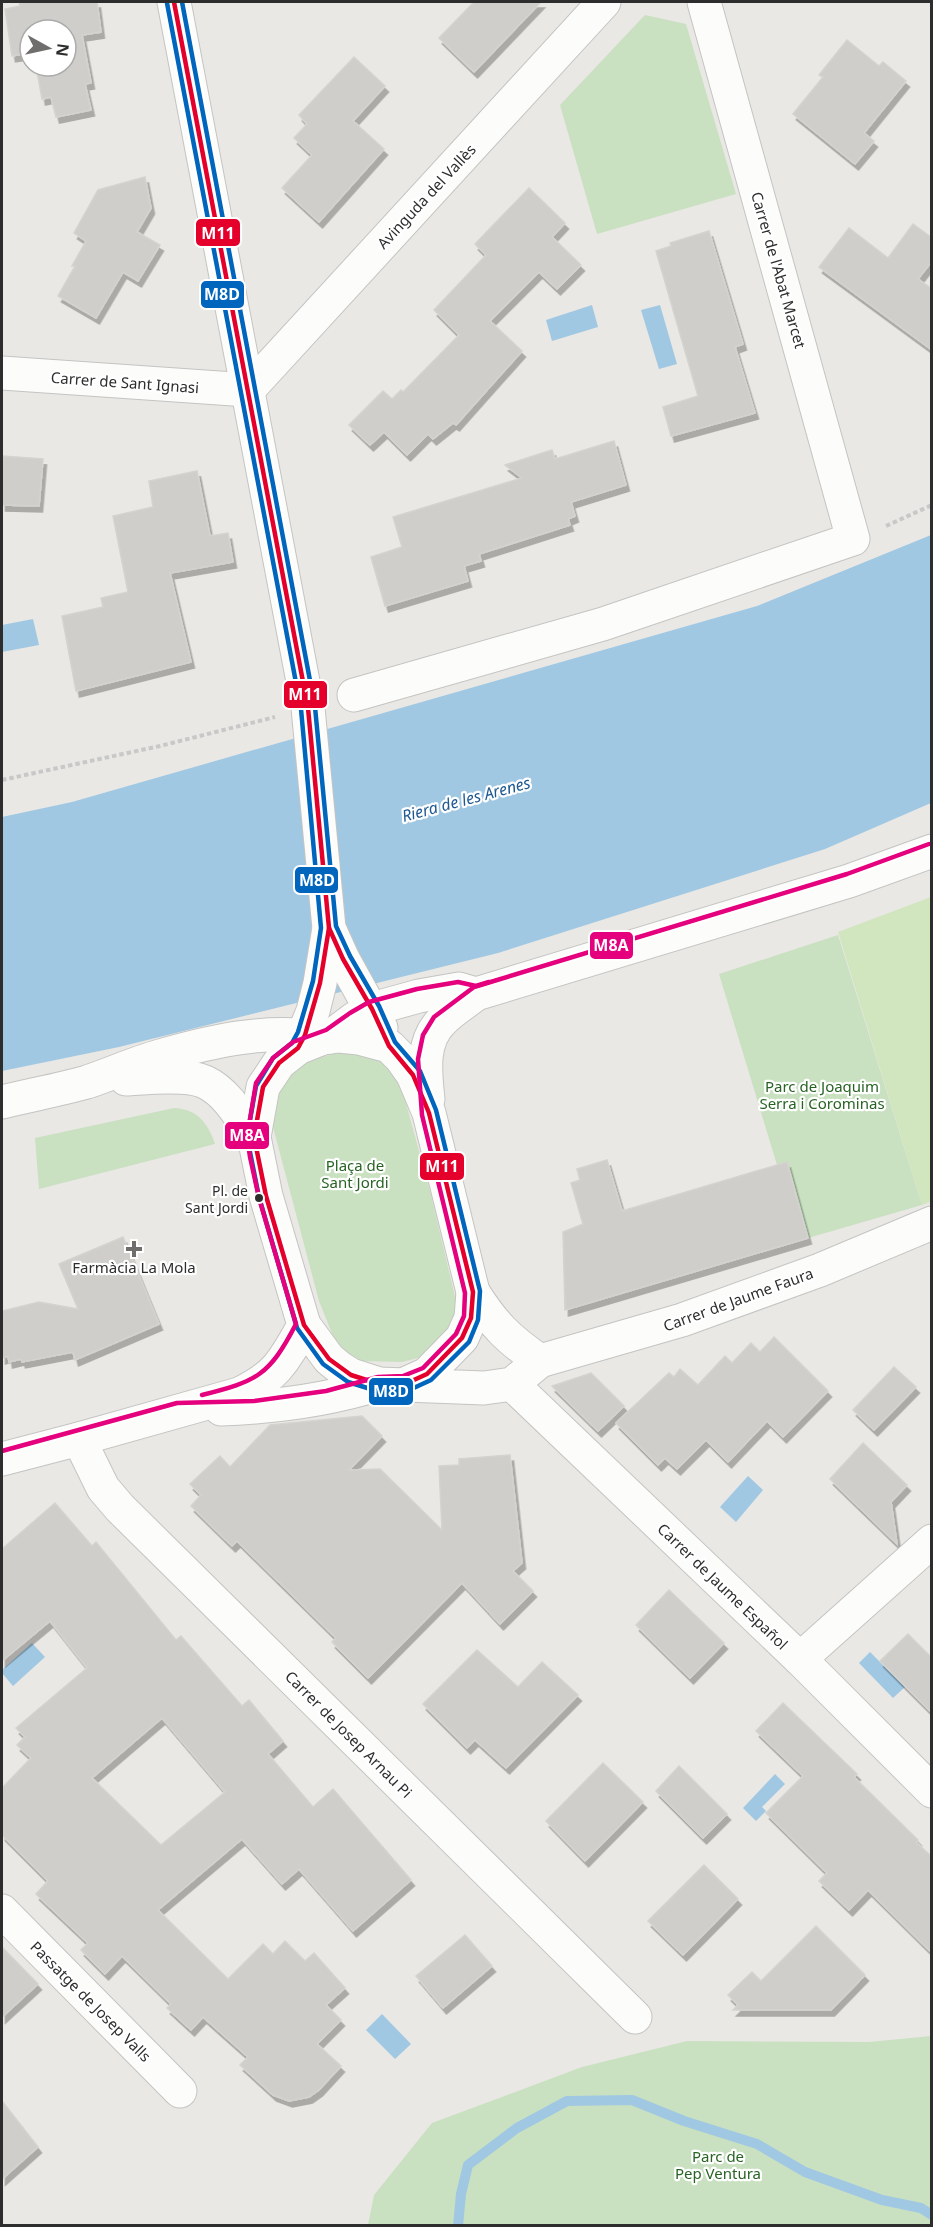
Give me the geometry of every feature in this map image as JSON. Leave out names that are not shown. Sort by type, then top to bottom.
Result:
[{"type":"street","points":[[174,2],[308,708],[329,928],[314,1034]]},
{"type":"street","name":"Avinguda del Vallès","points":[[248,390],[604,2]]},
{"type":"street","name":"Carrer de l'Abat Marcet","points":[[704,2],[853,539]]},
{"type":"street","name":"Carrer de Sant Ignasi","points":[[2,373],[248,390]]},
{"type":"street","points":[[354,695],[603,624],[853,539]]},
{"type":"street","points":[[429,1113],[425,1059],[430,1038],[440,1022],[476,994],[849,881],[932,851]]},
{"type":"street","points":[[178,1410],[255,1408],[295,1403],[352,1393],[427,1374],[462,1338],[471,1318],[473,1292],[429,1113],[413,1075],[389,1046],[329,928]]},
{"type":"street","points":[[476,994],[459,989],[369,1005],[354,1019],[314,1034],[279,1063],[263,1087],[254,1137],[266,1196],[304,1325],[328,1359],[351,1375],[392,1384],[484,1388],[512,1384]]},
{"type":"street","points":[[2,1102],[86,1082],[160,1056],[227,1040],[266,1034],[314,1034],[359,1038],[389,1046]]},
{"type":"street","points":[[86,1082],[170,1076],[204,1081],[224,1096],[254,1137]]},
{"type":"street","name":"Carrer de Jaume Faura","points":[[512,1384],[540,1361],[682,1320],[820,1270],[932,1222]]},
{"type":"street","points":[[473,1292],[490,1319],[509,1340],[540,1361]]},
{"type":"street","points":[[2,1459],[239,1394],[260,1384],[277,1370],[304,1325]]},
{"type":"street","name":"Carrer de Jaume Español","points":[[512,1384],[800,1659],[932,1791]]},
{"type":"street","name":"Carrer de Josep Arnau Pi","points":[[79,1439],[103,1488],[120,1508],[635,2018]]},
{"type":"street","points":[[800,1659],[932,1541]]},
{"type":"street","name":"Passatge de Josep Valls","points":[[2,1911],[180,2091]]},
{"type":"path","points":[[853,539],[932,505]]},
{"type":"path","points":[[2,780],[160,746],[308,708]]},
{"type":"green space","points":[[645,15],[686,24],[736,194],[597,234],[560,105]]},
{"type":"green space","points":[[931,897],[932,1201],[922,1205],[838,932]]},
{"type":"green space","name":"Parc de Joaquim Serra i Corominas","points":[[838,935],[922,1205],[808,1238],[787,1162],[777,1165],[719,974]]},
{"type":"green space","name":"Plaça de Sant Jordi","points":[[349,1051],[378,1057],[389,1066],[404,1096],[430,1191],[457,1305],[455,1324],[422,1357],[402,1362],[363,1361],[349,1354],[333,1336],[319,1301],[273,1127],[276,1093],[282,1081],[291,1071],[316,1059]]},
{"type":"green space","points":[[174,1108],[189,1111],[200,1118],[215,1144],[39,1189],[35,1138]]},
{"type":"green space","name":"Parc de Pep Ventura","points":[[931,2036],[931,2225],[368,2225],[374,2195],[432,2123],[582,2067],[687,2041],[869,2042]]},
{"type":"water","points":[[592,305],[598,327],[552,341],[546,320]]},
{"type":"water","points":[[660,305],[677,364],[659,369],[641,310]]},
{"type":"water","name":"Riera de les Arenes","points":[[931,535],[931,803],[825,849],[498,953],[119,1047],[2,1071],[2,817],[72,802],[757,606]]},
{"type":"water","points":[[33,619],[39,645],[2,652],[2,625]]},
{"type":"water","points":[[748,1476],[763,1490],[736,1522],[720,1507]]},
{"type":"water","points":[[32,1643],[45,1657],[13,1686],[2,1670]]},
{"type":"water","points":[[870,1652],[905,1687],[893,1698],[859,1663]]},
{"type":"water","points":[[775,1774],[785,1784],[762,1807],[766,1811],[756,1821],[743,1808]]},
{"type":"water","points":[[382,2014],[411,2044],[395,2059],[366,2030]]},
{"type":"building","points":[[19,2],[97,2],[101,32],[82,35],[91,83],[85,84],[91,110],[56,117],[51,97],[42,99],[38,78],[78,78],[78,18],[18,18],[18,55],[12,56],[5,9],[20,6]]},
{"type":"building","points":[[474,2],[541,2],[474,72],[439,38]]},
{"type":"building","points":[[847,40],[879,66],[883,62],[906,81],[864,133],[874,141],[855,164],[793,114],[823,77],[819,75]]},
{"type":"building","points":[[354,57],[385,86],[353,121],[384,149],[319,222],[282,188],[312,155],[294,138],[307,124],[299,115]]},
{"type":"building","points":[[145,177],[151,208],[137,232],[160,245],[138,281],[123,272],[96,318],[58,296],[86,241],[74,233],[98,190]]},
{"type":"building","points":[[529,188],[565,223],[552,237],[581,265],[557,289],[539,272],[490,321],[522,351],[456,425],[453,423],[433,439],[428,434],[407,455],[384,432],[370,445],[349,425],[383,391],[392,399],[401,390],[403,392],[459,335],[434,310],[486,255],[475,244]]},
{"type":"building","points":[[913,224],[932,238],[932,261],[918,279],[932,289],[932,350],[819,267],[849,228],[888,258]]},
{"type":"building","points":[[709,231],[743,344],[735,347],[755,413],[671,436],[663,407],[698,396],[656,251],[671,246],[670,243]]},
{"type":"building","points":[[614,441],[626,485],[571,502],[575,516],[568,519],[570,525],[479,554],[481,561],[464,566],[468,581],[385,606],[371,557],[402,547],[393,517],[522,478],[505,465],[552,450],[555,459]]},
{"type":"building","points":[[2,456],[43,459],[39,506],[2,505]]},
{"type":"building","points":[[197,471],[210,536],[228,533],[233,562],[170,573],[191,662],[76,691],[62,616],[103,607],[101,598],[128,592],[113,516],[153,507],[149,481]]},
{"type":"building","points":[[607,1160],[622,1211],[787,1162],[808,1238],[565,1310],[563,1232],[583,1224],[571,1183],[580,1180],[577,1169]]},
{"type":"building","points":[[123,1237],[159,1324],[75,1360],[73,1352],[22,1362],[21,1359],[9,1362],[8,1356],[2,1358],[2,1311],[39,1302],[78,1309],[59,1264]]},
{"type":"building","points":[[774,1337],[828,1391],[783,1437],[767,1421],[728,1462],[706,1440],[677,1469],[665,1458],[658,1465],[616,1423],[669,1373],[674,1377],[680,1369],[698,1385],[725,1356],[732,1363],[751,1343],[760,1352]]},
{"type":"building","points":[[894,1367],[916,1387],[874,1430],[853,1410]]},
{"type":"building","points":[[591,1373],[624,1406],[598,1431],[552,1386]]},
{"type":"building","points":[[362,1416],[382,1436],[349,1470],[380,1469],[442,1530],[439,1466],[459,1465],[459,1459],[510,1455],[522,1563],[513,1571],[533,1591],[500,1624],[462,1583],[368,1678],[332,1642],[336,1638],[237,1541],[232,1546],[191,1506],[201,1495],[190,1484],[220,1456],[230,1467],[270,1425]]},
{"type":"building","points":[[863,1443],[907,1485],[891,1502],[897,1544],[830,1479]]},
{"type":"building","points":[[55,1503],[92,1546],[96,1542],[176,1640],[181,1636],[242,1706],[249,1700],[283,1741],[268,1754],[313,1807],[333,1789],[411,1880],[353,1931],[299,1869],[282,1884],[242,1839],[158,1910],[228,1979],[263,1944],[273,1954],[285,1941],[305,1961],[314,1953],[345,1988],[326,2005],[341,2020],[317,2044],[341,2066],[319,2090],[309,2097],[289,2101],[273,2095],[240,2065],[248,2057],[203,2017],[191,2030],[167,2008],[171,2004],[122,1956],[105,1974],[81,1950],[88,1943],[36,1894],[48,1881],[2,1835],[2,1788],[31,1758],[17,1745],[25,1737],[16,1728],[87,1668],[50,1621],[2,1661],[2,1549]],"holes":[[[162,1718],[225,1792],[161,1845],[92,1778]]]},
{"type":"building","points":[[669,1590],[724,1643],[690,1678],[636,1625]]},
{"type":"building","points":[[908,1634],[932,1658],[932,1713],[880,1661]]},
{"type":"building","points":[[477,1650],[518,1687],[542,1662],[578,1695],[506,1768],[475,1740],[467,1748],[423,1704]]},
{"type":"building","points":[[783,1703],[857,1774],[854,1777],[918,1840],[916,1842],[932,1857],[932,1953],[868,1890],[849,1910],[819,1881],[827,1873],[766,1813],[803,1776],[756,1731]]},
{"type":"building","points":[[603,1763],[643,1802],[585,1861],[546,1821]]},
{"type":"building","points":[[679,1766],[727,1814],[703,1838],[656,1791]]},
{"type":"building","points":[[704,1865],[738,1899],[683,1955],[648,1921]]},
{"type":"building","points":[[816,1926],[865,1975],[831,2010],[733,2010],[738,2005],[728,1995],[752,1972],[761,1981]]},
{"type":"building","points":[[465,1935],[492,1966],[443,2008],[416,1976]]},
{"type":"building","points":[[2,1947],[38,1984],[2,2017]]},
{"type":"building","points":[[2,2101],[38,2147],[2,2179]]},
{"type":"waterway","points":[[458,2226],[461,2194],[468,2165],[517,2128],[567,2101],[632,2100],[684,2121],[757,2144],[805,2172],[882,2200],[921,2208],[932,2215]]},
{"type":"transit line","name":"M11","points":[[174,2],[308,708],[329,928]]},
{"type":"transit line","name":"M8D","points":[[167,3],[301,709],[321,928],[313,981],[298,1032],[292,1043],[273,1058],[256,1086],[247,1137],[259,1197],[297,1328],[323,1364],[348,1382],[377,1391],[405,1392],[431,1380],[469,1342],[478,1320],[480,1291],[436,1110],[420,1071],[395,1042],[379,1006],[350,956],[336,926],[315,707],[182,2]]},
{"type":"transit line","name":"M8A","points":[[2,1451],[177,1403],[254,1401],[326,1391],[378,1377],[403,1376],[423,1368],[456,1334],[464,1316],[465,1293],[422,1115],[418,1059],[423,1035],[434,1017],[474,987],[847,874],[929,844]]},
{"type":"transit line","name":"M11","points":[[329,928],[389,1046],[413,1075],[429,1113],[473,1292],[471,1318],[462,1338],[427,1374],[405,1384],[379,1384],[351,1375],[329,1359],[304,1325],[266,1196],[254,1137],[263,1087],[279,1063],[298,1048],[305,1035],[320,983],[329,928]]},
{"type":"transit line","name":"M8A","points":[[202,1395],[236,1385],[259,1374],[278,1355],[296,1324],[259,1198],[247,1137],[256,1083],[273,1058],[293,1042],[326,1030],[369,1002],[417,989],[458,982],[476,986],[489,982]]},
{"type":"place","name":"Pl. de Sant Jordi","points":[[259,1198]]},
{"type":"place","name":"Farmàcia La Mola","points":[[134,1249]]}]
